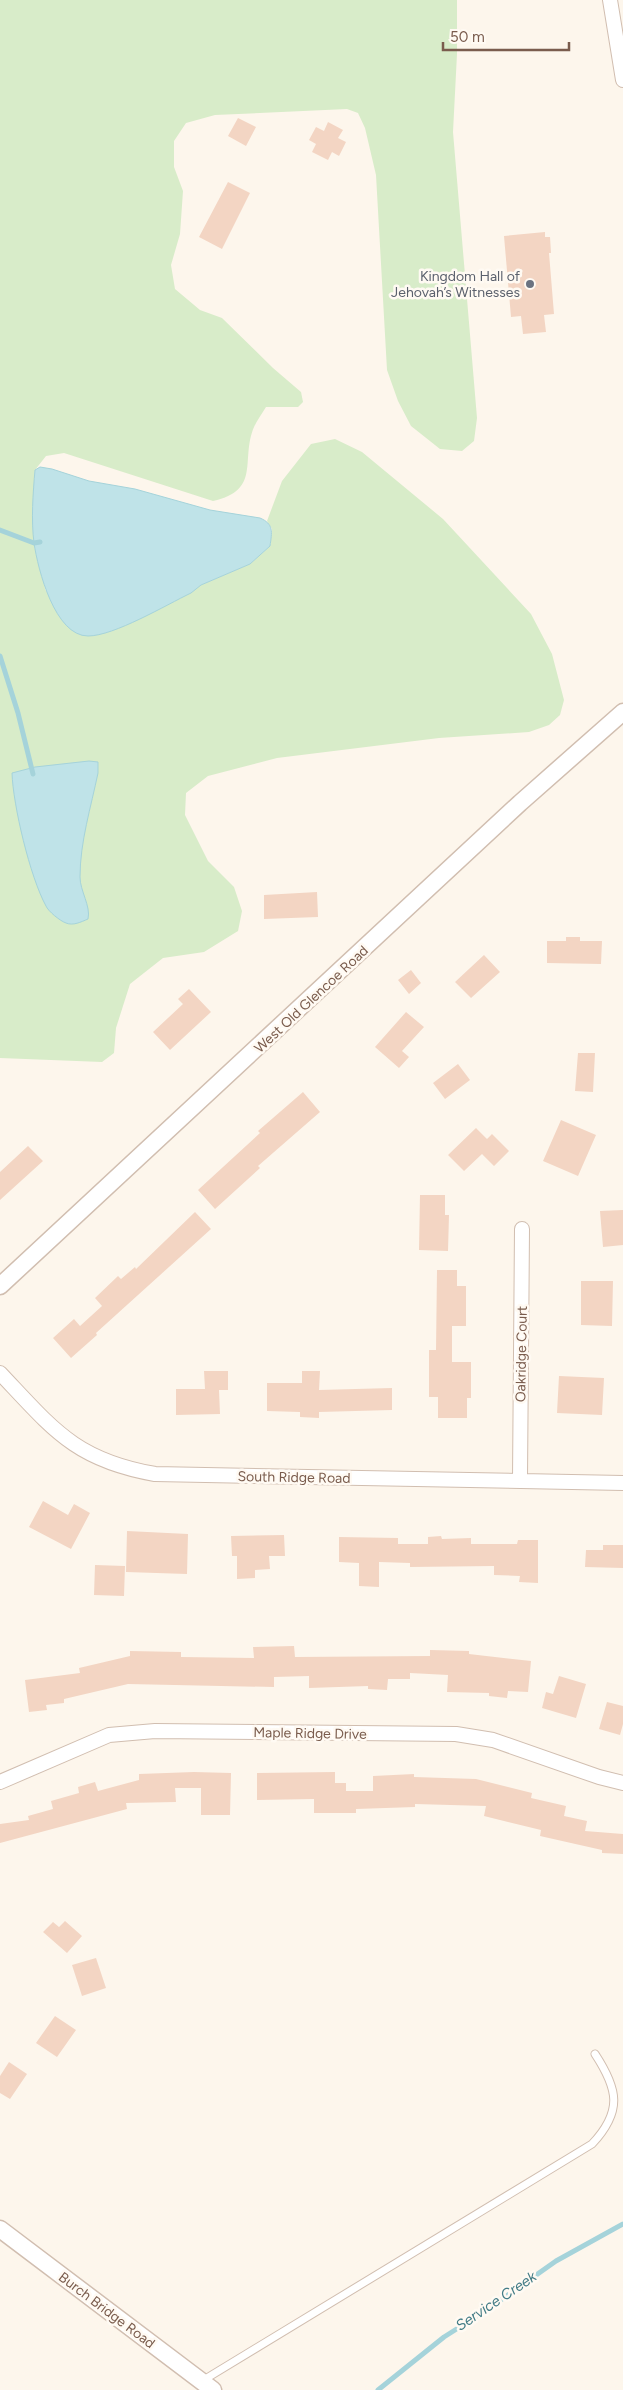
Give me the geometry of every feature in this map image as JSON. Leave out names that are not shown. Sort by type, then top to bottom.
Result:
[{"type":"street","points":[[610,0],[623,80]]},
{"type":"street","name":"West Old Glencoe Road","points":[[0,1286],[520,804],[623,712]]},
{"type":"street","name":"Oakridge Court","points":[[520,1479],[522,1229]]},
{"type":"street","name":"South Ridge Road","points":[[0,1373],[63,1437],[100,1460],[126,1469],[165,1475],[623,1482]]},
{"type":"street","name":"Maple Ridge Drive","points":[[0,1782],[109,1735],[155,1731],[456,1734],[493,1740],[599,1777],[623,1783]]},
{"type":"street","name":"Burch Bridge Road","points":[[0,2230],[208,2386]]},
{"type":"lane","points":[[208,2386],[592,2144],[607,2128],[614,2108],[613,2088],[607,2072],[595,2054]]},
{"type":"green space","points":[[0,0],[457,0],[457,54],[453,132],[477,418],[474,441],[462,451],[440,449],[411,426],[398,401],[387,370],[376,175],[365,128],[358,113],[347,109],[215,115],[186,123],[174,141],[174,167],[183,191],[180,234],[171,265],[175,289],[200,310],[222,318],[273,368],[301,392],[303,402],[298,407],[266,407],[255,424],[250,439],[247,472],[244,481],[238,489],[228,496],[213,501],[64,453],[46,456],[35,470],[34,484],[45,589],[65,624],[106,633],[190,593],[201,585],[250,564],[270,546],[272,529],[267,521],[282,481],[311,444],[335,439],[362,452],[443,519],[531,614],[552,654],[564,700],[560,715],[549,725],[529,732],[439,738],[277,758],[208,776],[186,793],[185,815],[208,861],[234,887],[242,911],[238,931],[204,952],[163,958],[130,984],[116,1028],[114,1053],[102,1062],[0,1058]]},
{"type":"water","points":[[40,467],[89,481],[135,489],[210,510],[260,518],[265,520],[270,526],[270,546],[250,564],[201,585],[191,593],[125,626],[99,635],[88,636],[76,633],[57,614],[39,569],[34,543],[33,497],[35,470]]},
{"type":"water","points":[[89,761],[98,762],[98,773],[84,838],[80,864],[80,882],[89,914],[88,919],[69,924],[54,916],[46,906],[40,893],[23,841],[15,803],[12,773],[35,767]]},
{"type":"building","points":[[238,118],[256,127],[246,146],[228,136]]},
{"type":"building","points":[[328,122],[343,130],[338,138],[346,142],[339,156],[332,152],[328,160],[312,152],[316,144],[309,140],[316,127],[324,131]]},
{"type":"building","points":[[228,182],[250,193],[222,249],[199,237]]},
{"type":"building","name":"Kingdom Hall of Jehovah’s Witnesses","points":[[545,232],[545,237],[550,237],[551,253],[549,253],[554,314],[544,315],[546,332],[523,334],[521,316],[511,317],[504,236]]},
{"type":"building","points":[[317,892],[318,917],[264,919],[264,895]]},
{"type":"building","points":[[566,937],[580,937],[580,941],[602,941],[601,964],[547,963],[547,941],[566,941]]},
{"type":"building","points":[[484,955],[500,972],[471,998],[455,982]]},
{"type":"building","points":[[411,970],[421,983],[409,994],[398,980]]},
{"type":"building","points":[[189,989],[211,1012],[170,1050],[153,1032],[183,1004],[178,999]]},
{"type":"building","points":[[406,1012],[424,1027],[402,1051],[409,1057],[399,1068],[375,1047]]},
{"type":"building","points":[[578,1053],[595,1053],[593,1092],[575,1091]]},
{"type":"building","points":[[458,1064],[470,1080],[445,1099],[433,1083]]},
{"type":"building","points":[[303,1092],[320,1112],[258,1166],[260,1168],[215,1209],[198,1190],[260,1133],[258,1131]]},
{"type":"building","points":[[561,1120],[596,1135],[578,1176],[543,1161]]},
{"type":"building","points":[[476,1128],[487,1139],[492,1134],[509,1151],[494,1166],[482,1154],[464,1171],[448,1155]]},
{"type":"building","points":[[28,1146],[43,1161],[0,1200],[0,1172]]},
{"type":"building","points":[[420,1195],[445,1195],[445,1215],[449,1215],[448,1251],[419,1250]]},
{"type":"building","points":[[623,1210],[623,1245],[603,1247],[600,1211]]},
{"type":"building","points":[[195,1212],[211,1229],[71,1358],[53,1338],[74,1319],[80,1326],[102,1306],[95,1298],[118,1276],[121,1279],[135,1267],[136,1269]]},
{"type":"building","points":[[437,1270],[457,1270],[457,1286],[466,1286],[466,1326],[452,1326],[452,1362],[471,1362],[471,1398],[467,1398],[467,1418],[438,1418],[438,1397],[429,1397],[429,1350],[436,1350]]},
{"type":"building","points":[[581,1281],[613,1281],[612,1326],[581,1325]]},
{"type":"building","points":[[204,1371],[228,1371],[228,1390],[219,1390],[220,1414],[176,1415],[176,1389],[205,1389]]},
{"type":"building","points":[[302,1371],[320,1371],[319,1390],[392,1388],[392,1410],[319,1412],[319,1418],[300,1417],[300,1412],[267,1411],[267,1383],[302,1383]]},
{"type":"building","points":[[559,1376],[604,1378],[602,1415],[557,1413]]},
{"type":"building","points":[[43,1501],[68,1515],[74,1504],[90,1513],[71,1549],[29,1527]]},
{"type":"building","points":[[127,1531],[188,1534],[187,1574],[126,1572]]},
{"type":"building","points":[[284,1535],[285,1556],[269,1556],[270,1569],[255,1570],[255,1578],[237,1579],[237,1556],[232,1556],[231,1536]]},
{"type":"building","points":[[441,1536],[442,1539],[471,1538],[471,1544],[517,1544],[518,1540],[538,1540],[538,1583],[519,1582],[520,1576],[494,1575],[494,1566],[410,1567],[410,1563],[379,1562],[379,1587],[359,1586],[359,1563],[339,1562],[339,1537],[398,1538],[398,1544],[428,1544],[428,1537]]},
{"type":"building","points":[[603,1545],[623,1545],[623,1568],[585,1567],[586,1550],[603,1550]]},
{"type":"building","points":[[95,1565],[125,1566],[124,1596],[94,1595]]},
{"type":"building","points":[[294,1646],[295,1657],[430,1656],[430,1650],[469,1651],[469,1654],[531,1661],[528,1692],[508,1691],[507,1698],[489,1696],[489,1693],[447,1692],[448,1675],[410,1673],[410,1679],[388,1679],[387,1690],[368,1689],[368,1686],[309,1688],[309,1676],[274,1677],[274,1687],[128,1684],[64,1699],[64,1703],[46,1705],[47,1710],[29,1712],[25,1680],[80,1673],[79,1668],[130,1656],[130,1651],[181,1652],[181,1657],[254,1658],[253,1647]]},
{"type":"building","points":[[559,1676],[586,1684],[576,1718],[542,1708],[546,1692],[553,1694]]},
{"type":"building","points":[[607,1702],[623,1706],[623,1724],[620,1735],[599,1729]]},
{"type":"building","points":[[335,1772],[335,1783],[346,1783],[346,1791],[373,1791],[373,1776],[414,1774],[414,1777],[476,1779],[532,1793],[531,1798],[566,1806],[564,1816],[587,1821],[585,1831],[623,1834],[623,1854],[602,1853],[602,1850],[540,1836],[541,1830],[484,1816],[486,1806],[415,1804],[415,1807],[356,1809],[356,1813],[314,1813],[314,1799],[257,1800],[257,1773]]},
{"type":"building","points":[[231,1773],[230,1815],[201,1815],[201,1788],[175,1788],[176,1802],[126,1803],[127,1809],[0,1843],[0,1824],[29,1820],[28,1816],[53,1809],[51,1801],[79,1793],[78,1787],[95,1782],[98,1791],[139,1780],[139,1774]]},
{"type":"building","points":[[65,1921],[82,1936],[67,1953],[43,1932],[53,1922],[59,1927]]},
{"type":"building","points":[[96,1958],[106,1988],[82,1996],[72,1965]]},
{"type":"building","points":[[55,2016],[76,2030],[57,2057],[36,2043]]},
{"type":"building","points":[[9,2062],[27,2074],[10,2099],[0,2093],[0,2076]]},
{"type":"waterway","points":[[0,530],[34,543],[40,542]]},
{"type":"waterway","points":[[0,656],[18,713],[33,774]]},
{"type":"waterway","name":"Service Creek","points":[[378,2390],[444,2337],[488,2309],[556,2261],[623,2224]]},
{"type":"place","name":"Kingdom Hall of Jehovah’s Witnesses","points":[[530,284]]}]
